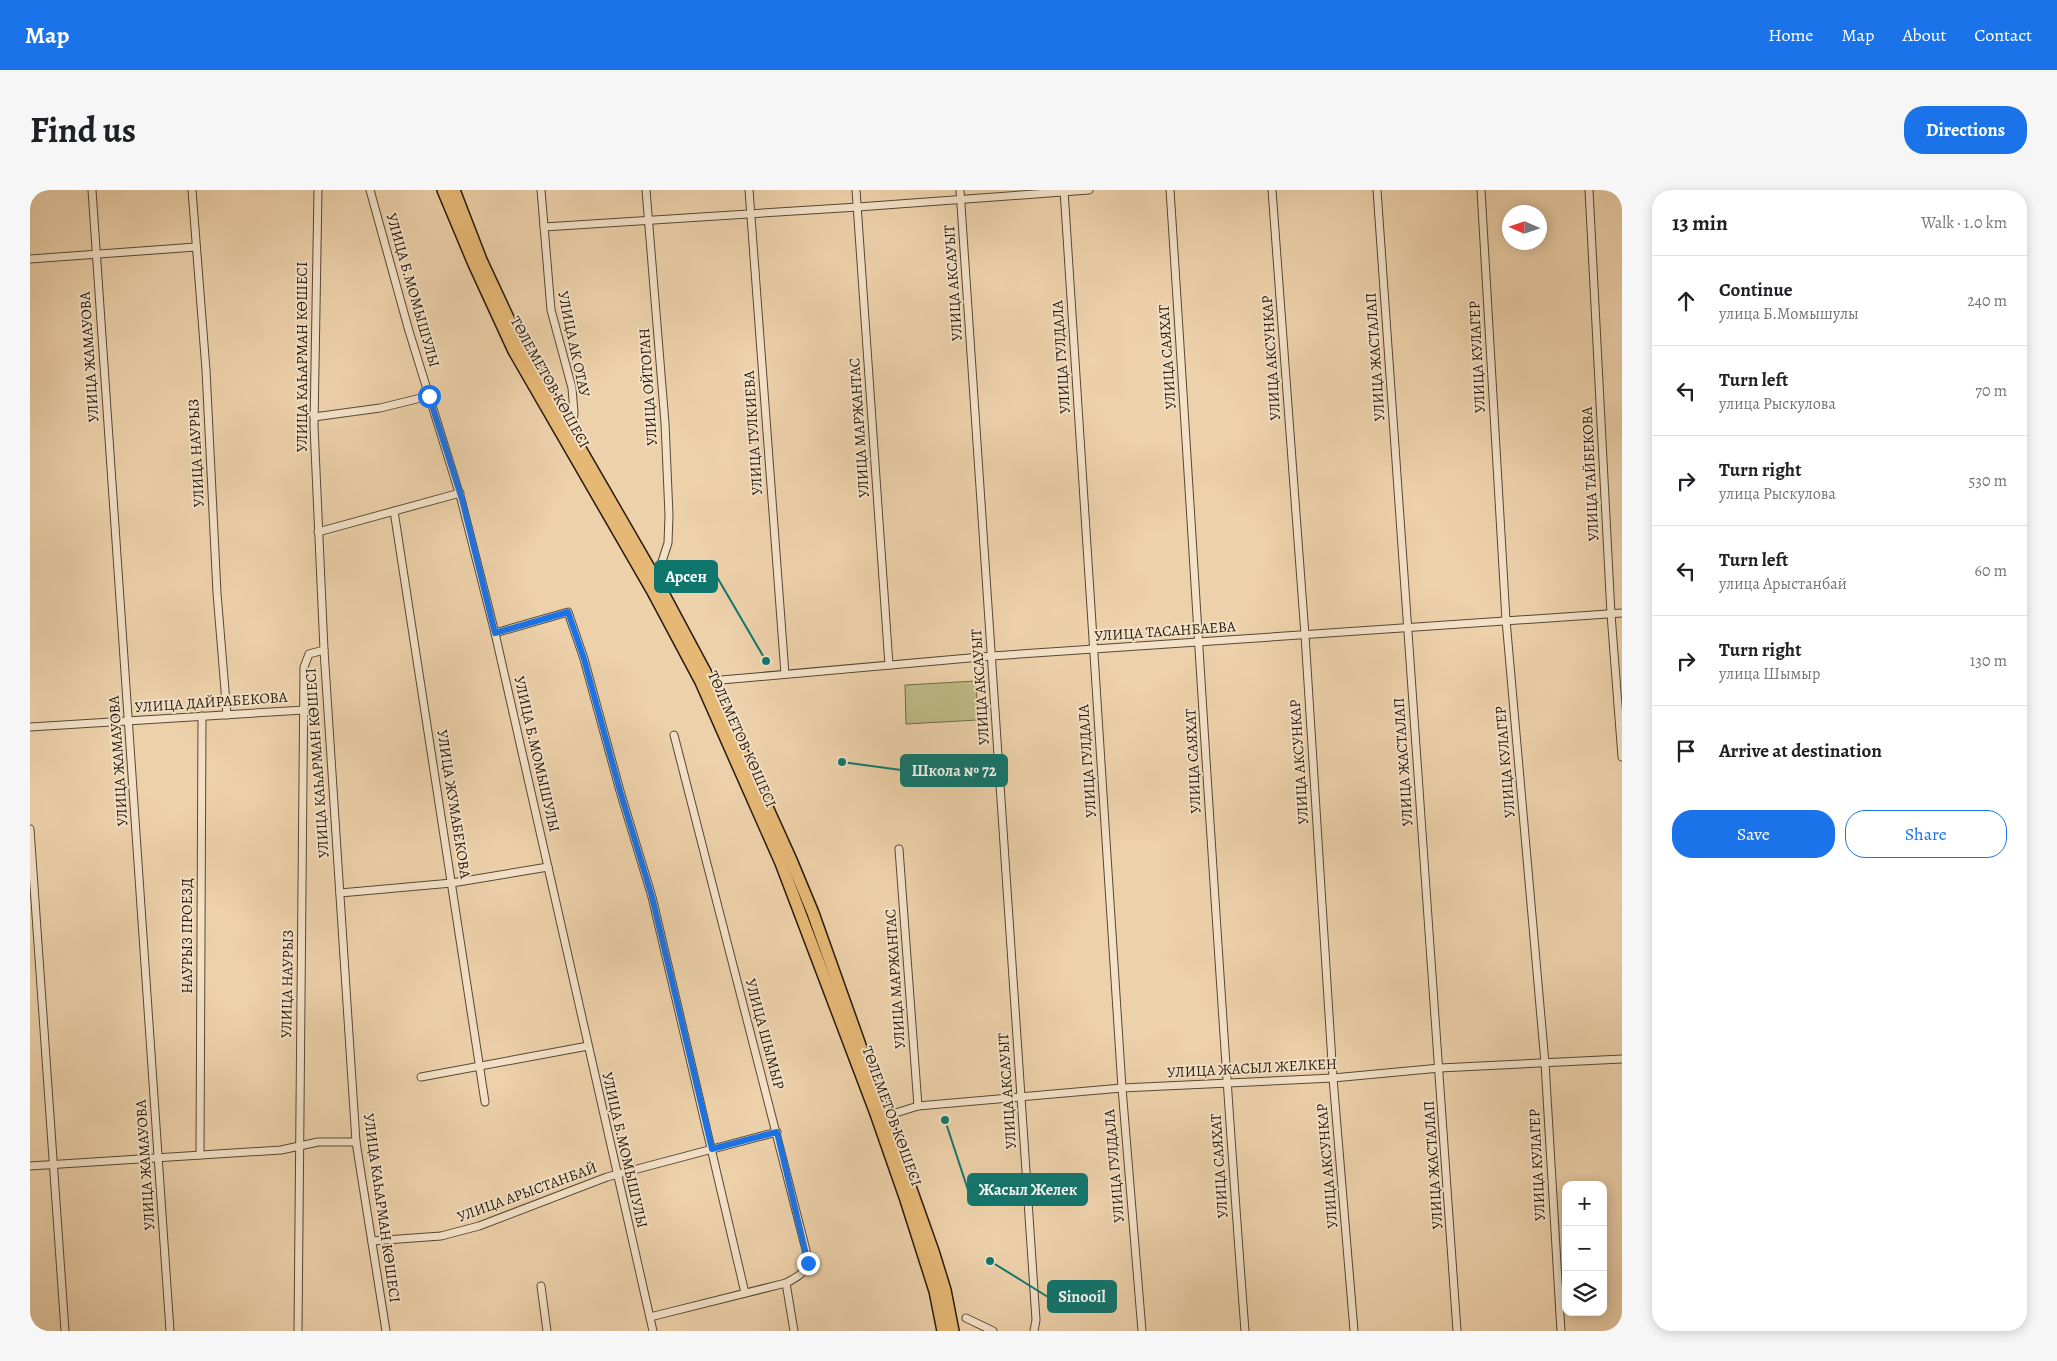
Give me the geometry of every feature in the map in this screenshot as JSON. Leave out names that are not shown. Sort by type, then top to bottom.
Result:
[{"type":"main road","name":"ТӨЛЕМЕТОВ КӨШЕСІ","points":[[444,190],[474,264],[514,351],[656,580],[710,681],[791,860],[809,904],[886,1116],[942,1282],[953,1331]]},
{"type":"main road","name":"ТӨЛЕМЕТОВ КӨШЕСІ","points":[[454,190],[508,320],[568,437],[701,682],[781,864],[875,1111],[903,1191],[935,1291],[944,1331]]},
{"type":"street","name":"УЛИЦА ЖАМАУОВА","points":[[92,190],[170,1331]]},
{"type":"street","name":"УЛИЦА НАУРЫЗ","points":[[192,190],[206,370],[217,593],[227,715]]},
{"type":"street","name":"УЛИЦА КАҺАРМАН КӨШЕСІ","points":[[318,190],[314,417],[324,650],[356,1142],[386,1331]]},
{"type":"street","name":"УЛИЦА Б.МОМЫШУЛЫ","points":[[370,190],[409,331],[460,494],[495,633],[616,1175],[653,1331]]},
{"type":"street","name":"УЛИЦА АК ОТАУ","points":[[541,190],[550,310],[572,388],[574,413],[568,437]]},
{"type":"street","name":"УЛИЦА ОЙТОГАН","points":[[646,190],[665,423],[669,515],[668,543],[656,580]]},
{"type":"street","name":"УЛИЦА ТУЛКИЕВА","points":[[749,190],[785,674]]},
{"type":"street","name":"УЛИЦА МАРЖАНТАС","points":[[856,190],[890,665]]},
{"type":"street","name":"УЛИЦА АКСАУЫТ","points":[[960,190],[1022,1098],[1036,1320],[1034,1331]]},
{"type":"street","points":[[544,227],[1089,190]]},
{"type":"street","name":"УЛИЦА САЯХАТ","points":[[1170,190],[1200,642],[1226,1084],[1245,1331]]},
{"type":"street","name":"УЛИЦА АКСУНКАР","points":[[1272,190],[1305,635],[1333,1078],[1354,1331]]},
{"type":"street","name":"УЛИЦА ЖАСТАЛАП","points":[[1377,190],[1457,1331]]},
{"type":"street","name":"УЛИЦА КУЛАГЕР","points":[[1481,190],[1506,620],[1545,1063],[1561,1331]]},
{"type":"street","name":"УЛИЦА ТАЙБЕКОВА","points":[[1589,190],[1611,614],[1622,756]]},
{"type":"street","name":"УЛИЦА ГУЛДАЛА","points":[[1064,191],[1122,1088],[1142,1331]]},
{"type":"street","points":[[30,259],[196,247]]},
{"type":"street","points":[[314,417],[380,408],[429,396]]},
{"type":"street","points":[[318,532],[460,494]]},
{"type":"street","name":"УЛИЦА ЖУМАБЕКОВА","points":[[394,511],[485,1102]]},
{"type":"street","points":[[495,633],[568,612],[584,659],[620,791],[652,897],[745,1293]]},
{"type":"street","name":"УЛИЦА ТАСАНБАЕВА","points":[[710,681],[992,656],[1622,613]]},
{"type":"street","name":"УЛИЦА НАУРЫЗ","points":[[298,1331],[298,1146],[304,667],[309,654],[324,650]]},
{"type":"street","name":"УЛИЦА ДАЙРАБЕКОВА","points":[[30,727],[304,710]]},
{"type":"street","name":"НАУРЫЗ ПРОЕЗД","points":[[200,1155],[202,716]]},
{"type":"street","name":"УЛИЦА ШЫМЫР","points":[[674,735],[777,1132],[808,1263],[800,1276],[786,1283]]},
{"type":"street","points":[[30,829],[65,1331]]},
{"type":"street","name":"УЛИЦА МАРЖАНТАС","points":[[899,850],[918,1106]]},
{"type":"street","points":[[340,893],[452,883],[548,867]]},
{"type":"street","points":[[421,1077],[588,1046]]},
{"type":"street","name":"УЛИЦА ЖАСЫЛ ЖЕЛКЕН","points":[[886,1116],[918,1106],[1122,1088],[1333,1078],[1440,1068],[1622,1059]]},
{"type":"street","name":"УЛИЦА АРЫСТАНБАЙ","points":[[372,1241],[441,1236],[479,1226],[569,1190],[616,1175],[777,1132]]},
{"type":"street","points":[[30,1166],[282,1150],[318,1142],[356,1142]]},
{"type":"street","points":[[650,1317],[786,1283],[794,1331]]},
{"type":"street","points":[[541,1286],[547,1331]]},
{"type":"street","points":[[966,1318],[993,1331]]},
{"type":"shaded area","points":[[976,681],[978,720],[906,724],[905,685]]},
{"type":"place","name":"Арсен","points":[[766,661]]},
{"type":"place","name":"Школа № 72","points":[[842,762]]},
{"type":"place","name":"Жасыл Желек","points":[[945,1120]]},
{"type":"place","name":"Sinooil","points":[[990,1261]]},
{"type":"route","points":[[429,396],[462,499],[495,633],[568,612],[584,659],[620,791],[652,897],[712,1149],[777,1132],[808,1263]]}]
